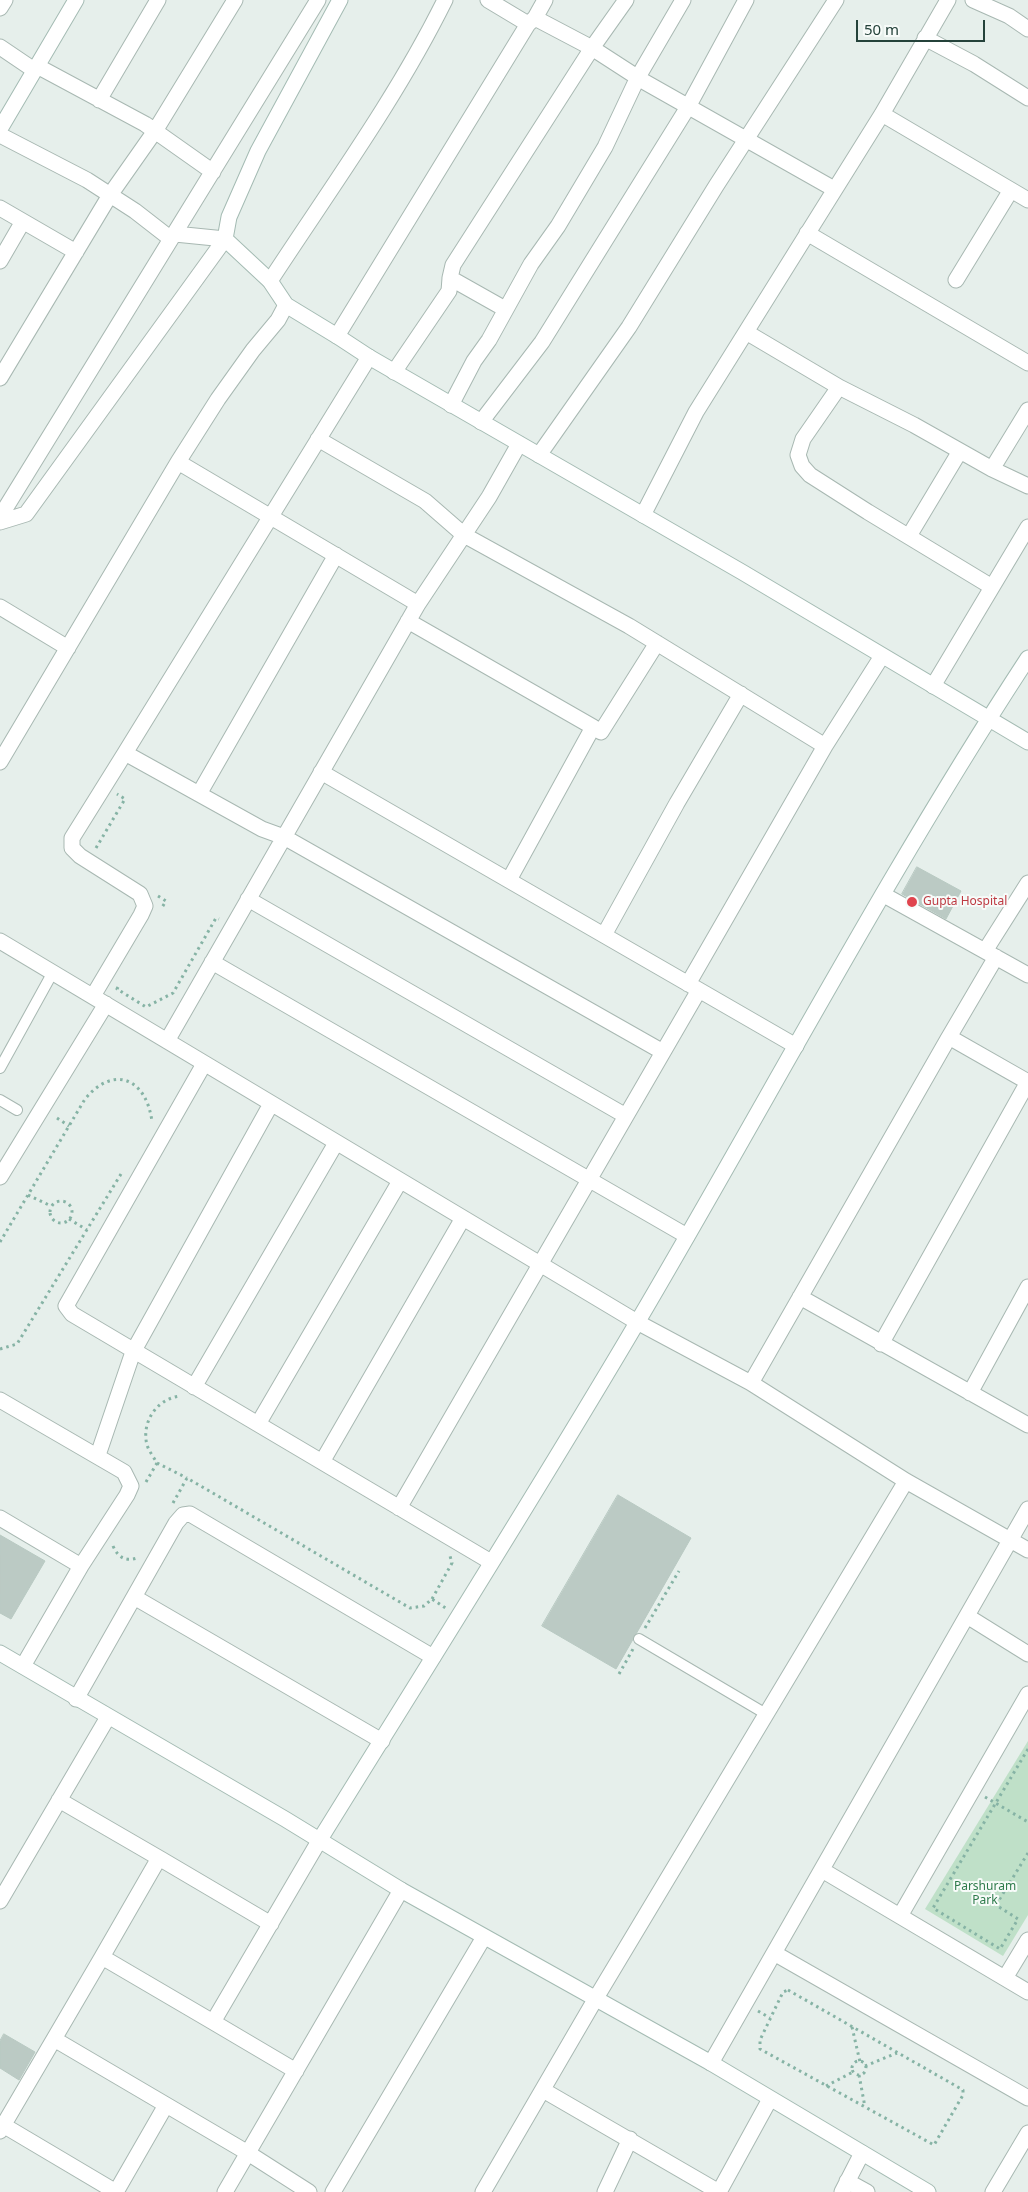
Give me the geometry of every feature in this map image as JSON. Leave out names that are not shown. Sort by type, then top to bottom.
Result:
[{"type":"street","points":[[0,8],[5,0]]},
{"type":"street","points":[[76,0],[1,128],[87,180],[173,237],[225,239],[270,281],[286,305],[368,357],[643,515],[1028,742]]},
{"type":"street","points":[[99,100],[158,0]]},
{"type":"street","points":[[0,378],[110,195],[155,131],[235,0]]},
{"type":"street","points":[[0,517],[318,0]]},
{"type":"street","points":[[0,522],[26,514],[225,239],[229,216],[258,152],[340,0]]},
{"type":"street","points":[[270,281],[365,137],[432,27],[445,0]]},
{"type":"street","points":[[488,0],[592,48],[638,77],[834,189]]},
{"type":"street","points":[[337,336],[545,0]]},
{"type":"street","points":[[394,372],[449,291],[453,265],[592,48],[626,0]]},
{"type":"street","points":[[451,405],[474,361],[489,340],[505,309],[605,147],[638,77],[683,0]]},
{"type":"street","points":[[480,422],[542,342],[688,106],[746,0]]},
{"type":"street","points":[[539,455],[624,334],[836,0]]},
{"type":"street","points":[[643,515],[696,412],[882,114],[947,2],[962,0]]},
{"type":"street","points":[[973,0],[1009,16],[1028,28]]},
{"type":"street","points":[[925,38],[974,64],[1028,98]]},
{"type":"street","points":[[0,47],[155,131],[213,172]]},
{"type":"street","points":[[882,114],[1028,200]]},
{"type":"street","points":[[956,280],[1011,190]]},
{"type":"street","points":[[0,208],[76,252]]},
{"type":"street","points":[[0,261],[22,222]]},
{"type":"street","points":[[807,233],[1028,364]]},
{"type":"street","points":[[450,278],[505,309]]},
{"type":"street","points":[[0,762],[178,462],[218,399],[278,320],[286,305]]},
{"type":"street","points":[[746,332],[839,387],[914,425],[992,469],[1028,486]]},
{"type":"street","points":[[92,996],[145,906],[140,894],[80,856],[72,848],[72,838],[368,357]]},
{"type":"street","points":[[839,387],[803,438],[798,455],[802,466],[810,475],[992,587]]},
{"type":"street","points":[[992,469],[1028,410]]},
{"type":"street","points":[[318,439],[425,501],[464,535],[657,643],[825,746]]},
{"type":"street","points":[[167,1041],[418,604],[489,498],[519,444]]},
{"type":"street","points":[[909,536],[960,451]]},
{"type":"street","points":[[178,462],[418,604]]},
{"type":"street","points":[[933,686],[1028,527]]},
{"type":"street","points":[[199,794],[336,555]]},
{"type":"street","points":[[0,607],[68,648]]},
{"type":"street","points":[[408,621],[601,732],[657,643]]},
{"type":"street","points":[[399,1508],[663,1052],[693,987],[825,746],[882,656]]},
{"type":"street","points":[[214,2022],[320,1841],[637,1322],[884,895],[988,719],[1028,658]]},
{"type":"street","points":[[604,935],[677,803],[741,694]]},
{"type":"street","points":[[509,880],[592,727]]},
{"type":"street","points":[[125,753],[262,829],[284,837],[663,1052]]},
{"type":"street","points":[[321,772],[796,1046]]},
{"type":"street","points":[[751,1383],[949,1037],[1028,883]]},
{"type":"street","points":[[884,895],[1028,975]]},
{"type":"street","points":[[248,899],[626,1116]]},
{"type":"street","points":[[0,941],[637,1322],[751,1383],[906,1482],[1028,1550]]},
{"type":"street","points":[[212,962],[687,1236]]},
{"type":"street","points":[[2,1170],[106,1004]]},
{"type":"street","points":[[881,1344],[1028,1082],[949,1037]]},
{"type":"street","points":[[204,1064],[66,1306],[72,1314],[133,1352],[190,1391],[258,1424],[491,1562]]},
{"type":"street","points":[[98,1455],[133,1352],[271,1104]]},
{"type":"street","points":[[190,1391],[336,1143]]},
{"type":"street","points":[[258,1424],[400,1181]]},
{"type":"street","points":[[322,1462],[463,1218]]},
{"type":"street","points":[[970,1393],[1028,1287]]},
{"type":"street","points":[[800,1298],[1028,1424]]},
{"type":"street","points":[[0,1400],[98,1455],[124,1472],[131,1486],[128,1495],[82,1566],[23,1666]]},
{"type":"street","points":[[483,2192],[596,1998],[906,1482]]},
{"type":"street","points":[[710,2063],[1028,1509]]},
{"type":"street","points":[[76,1699],[176,1523],[183,1515],[190,1514],[433,1657]]},
{"type":"street","points":[[0,1518],[82,1566]]},
{"type":"street","points":[[134,1597],[382,1741]]},
{"type":"street","points":[[967,1616],[1028,1654]]},
{"type":"street","points":[[0,1653],[401,1890],[710,2063],[928,2192]]},
{"type":"street","points":[[900,1916],[1028,1694]]},
{"type":"street","points":[[0,1901],[108,1717]]},
{"type":"street","points":[[59,1800],[271,1924]]},
{"type":"street","points":[[159,1858],[2,2128],[116,2192],[166,2105]]},
{"type":"street","points":[[822,1870],[1028,1992]]},
{"type":"street","points":[[225,2192],[401,1890]]},
{"type":"street","points":[[333,2192],[484,1936]]},
{"type":"street","points":[[1004,1978],[1028,1940]]},
{"type":"street","points":[[774,1953],[1028,2098]]},
{"type":"street","points":[[102,1957],[296,2071]]},
{"type":"street","points":[[54,2039],[248,2153],[309,2192]]},
{"type":"street","points":[[543,2090],[719,2192],[770,2099]]},
{"type":"street","points":[[994,2192],[1028,2133]]},
{"type":"street","points":[[605,2192],[630,2139]]},
{"type":"street","points":[[862,2153],[845,2187],[867,2192]]},
{"type":"lane","points":[[0,1068],[53,972]]},
{"type":"lane","points":[[0,1100],[17,1110]]},
{"type":"lane","points":[[639,1639],[766,1714]]},
{"type":"path","points":[[0,1242],[69,1126],[92,1091],[104,1081],[117,1078],[130,1083],[144,1094],[150,1107],[152,1122],[147,1131]]},
{"type":"path","points":[[57,1118],[69,1126]]},
{"type":"path","points":[[0,1349],[17,1344],[122,1172]]},
{"type":"path","points":[[28,1195],[51,1206]]},
{"type":"path","points":[[60,1201],[67,1203],[71,1209],[69,1219],[63,1223],[55,1222],[50,1217],[51,1206],[60,1201]]},
{"type":"path","points":[[69,1219],[87,1230]]},
{"type":"path","points":[[190,1391],[171,1397],[158,1407],[147,1420],[147,1447],[157,1463],[187,1478],[410,1608],[424,1606],[432,1599],[452,1563],[450,1554]]},
{"type":"path","points":[[142,1488],[157,1463]]},
{"type":"path","points":[[172,1504],[187,1478]]},
{"type":"path","points":[[112,1540],[117,1554],[125,1559],[135,1559],[142,1555]]},
{"type":"path","points":[[618,1674],[679,1570]]},
{"type":"path","points":[[432,1599],[458,1616]]},
{"type":"path","points":[[1028,1749],[932,1908],[1000,1949],[1018,1919],[996,1905],[1028,1853]]},
{"type":"path","points":[[972,1790],[1028,1822]]},
{"type":"path","points":[[788,1990],[852,2027],[963,2090],[963,2095],[934,2146],[760,2049],[760,2040],[783,1992],[788,1990]]},
{"type":"path","points":[[852,2027],[860,2062],[865,2066]]},
{"type":"path","points":[[865,2066],[897,2053]]},
{"type":"path","points":[[853,2072],[852,2066],[860,2062]]},
{"type":"path","points":[[859,2075],[864,2072],[865,2066]]},
{"type":"path","points":[[826,2086],[853,2072]]},
{"type":"path","points":[[853,2072],[859,2075]]},
{"type":"path","points":[[859,2075],[865,2107]]},
{"type":"green space","name":"Parshuram Park","points":[[1028,1741],[1028,1915],[1003,1956],[925,1909]]},
{"type":"building","points":[[917,867],[961,891],[946,919],[902,894]]},
{"type":"building","points":[[618,1495],[691,1538],[616,1669],[542,1626]]},
{"type":"building","points":[[0,1535],[45,1561],[11,1619],[0,1613]]},
{"type":"building","points":[[4,2034],[35,2052],[19,2080],[0,2068],[0,2041]]},
{"type":"place","name":"Gupta Hospital","points":[[912,902]]}]
